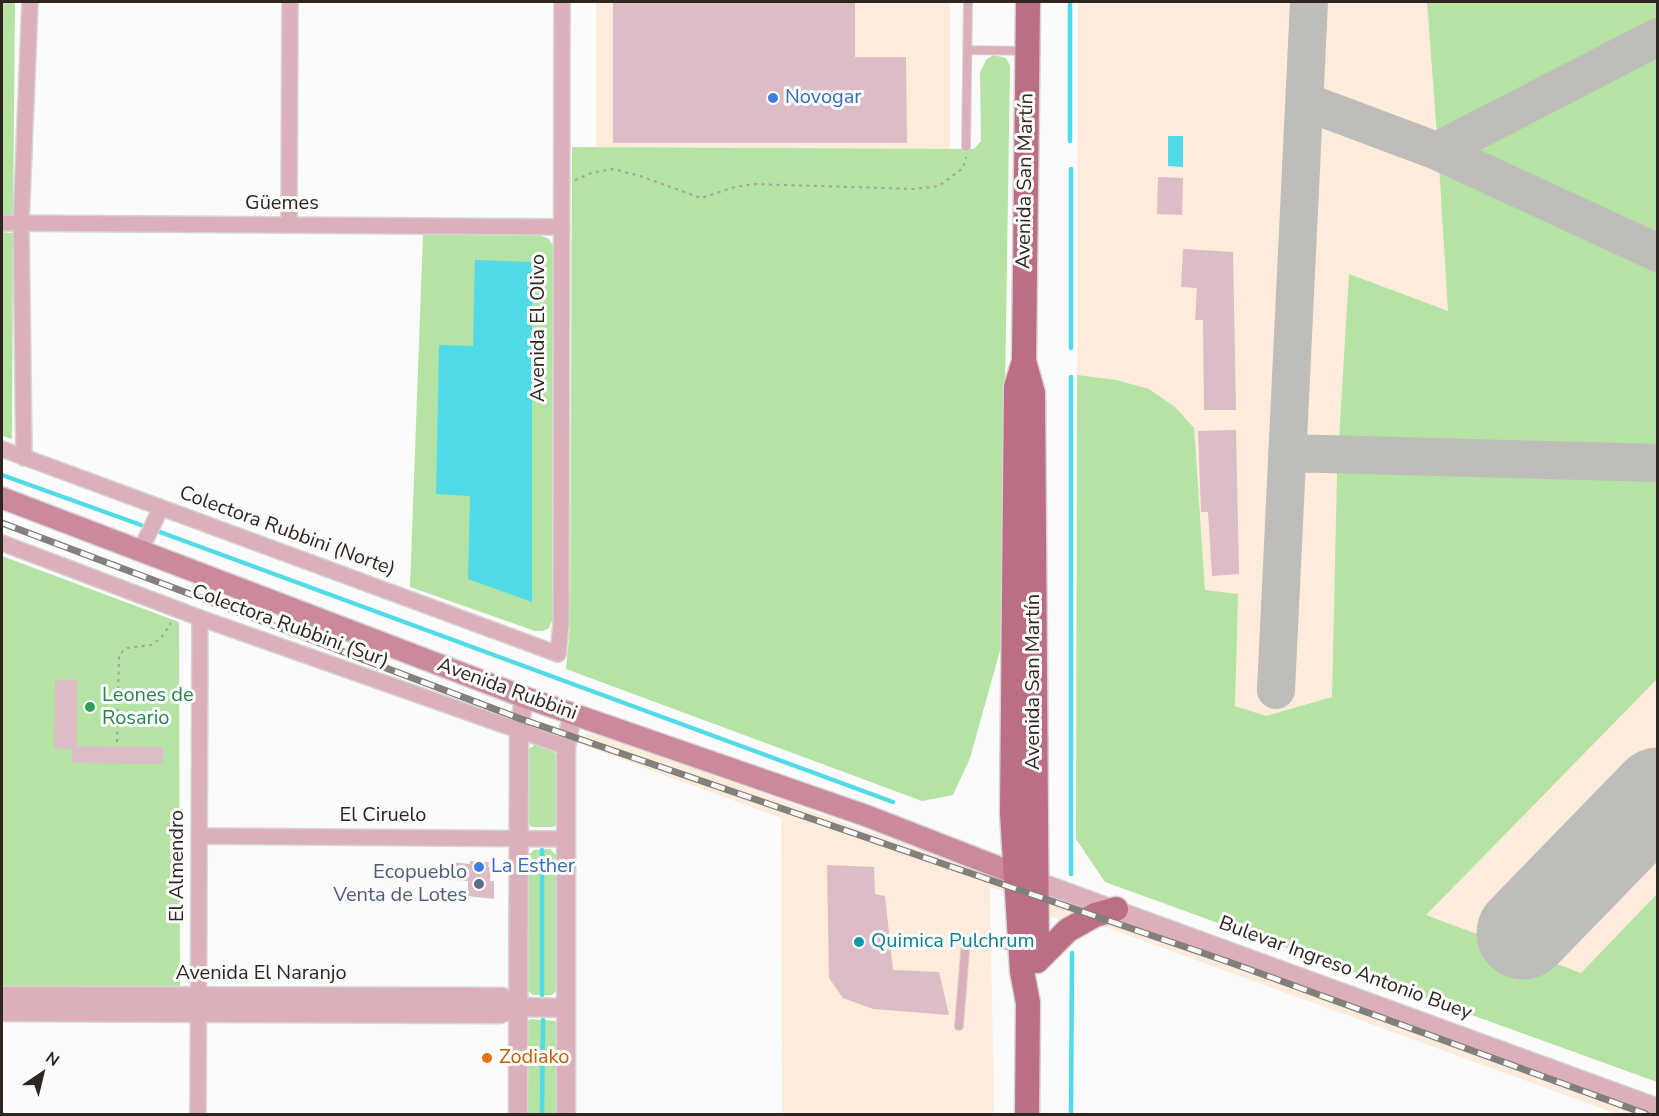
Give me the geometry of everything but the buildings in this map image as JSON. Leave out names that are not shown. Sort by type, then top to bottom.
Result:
[{"type":"main road","name":"Avenida San Martín","points":[[1027,1114],[1029,955],[1026,877],[1012,813],[1016,387],[1024,361],[1028,2]]},
{"type":"main road","name":"Avenida Rubbini","points":[[2,498],[524,697],[867,816],[1026,877]]},
{"type":"main road","points":[[1029,955],[1095,915],[1116,909]]},
{"type":"street","points":[[24,458],[21,224],[30,2]]},
{"type":"street","points":[[289,225],[290,2]]},
{"type":"street","name":"Avenida El Olivo","points":[[558,654],[561,624],[562,2]]},
{"type":"street","name":"Güemes","points":[[2,223],[562,227]]},
{"type":"street","name":"Colectora Rubbini (Norte)","points":[[2,449],[558,654]]},
{"type":"street","points":[[140,551],[161,508]]},
{"type":"street","name":"Colectora Rubbini (Sur)","points":[[2,543],[200,618],[566,747]]},
{"type":"street","name":"El Almendro","points":[[198,1114],[200,618]]},
{"type":"street","points":[[518,1114],[519,731],[524,697]]},
{"type":"street","points":[[566,1114],[566,747],[572,714]]},
{"type":"street","name":"El Ciruelo","points":[[200,836],[566,839]]},
{"type":"street","name":"Bulevar Ingreso Antonio Buey","points":[[1026,877],[1658,1108]]},
{"type":"street","name":"Avenida El Naranjo","points":[[2,996],[199,1005],[500,1014],[518,1007],[566,1008]]},
{"type":"street","name":"Avenida El Naranjo","points":[[2,1012],[199,1005]]},
{"type":"lane","points":[[966,147],[968,2]]},
{"type":"lane","points":[[967,50],[1027,51]]},
{"type":"lane","points":[[959,1026],[966,939],[1029,955]]},
{"type":"path","points":[[562,186],[591,173],[613,169],[640,176],[701,198],[735,187],[755,184],[914,189],[939,186],[955,176],[966,159],[966,147]]},
{"type":"path","points":[[117,742],[119,656],[127,648],[151,645],[161,638],[169,628],[177,609]]},
{"type":"shaded area","name":"Novogar","points":[[596,2],[950,2],[950,149],[596,147]]},
{"type":"shaded area","points":[[1078,2],[1657,2],[1657,1082],[1105,882],[1076,839]]},
{"type":"shaded area","points":[[586,734],[598,734],[1008,882],[1007,893],[990,887],[994,1114],[782,1114],[781,818],[583,745]]},
{"type":"shaded area","points":[[1043,896],[1167,937],[1654,1114],[1617,1114],[1067,913],[1066,921],[1043,914]]},
{"type":"green space","points":[[2,2],[15,2],[13,216],[2,216]]},
{"type":"green space","points":[[1427,2],[1657,2],[1657,20],[1437,135]]},
{"type":"green space","points":[[1657,53],[1657,232],[1472,148]]},
{"type":"green space","points":[[993,55],[1006,58],[1010,66],[1001,647],[970,758],[953,795],[922,801],[566,669],[570,626],[572,147],[974,149],[981,141],[980,72],[986,60]]},
{"type":"green space","points":[[1439,166],[1657,268],[1657,445],[1339,440],[1349,274],[1448,311]]},
{"type":"green space","points":[[2,232],[13,233],[12,439],[2,436]]},
{"type":"green space","points":[[423,234],[539,235],[549,239],[553,246],[552,621],[549,628],[543,631],[535,631],[410,587]]},
{"type":"green space","points":[[1077,375],[1116,380],[1149,389],[1175,407],[1194,428],[1205,590],[1238,594],[1235,706],[1266,716],[1332,697],[1337,473],[1657,475],[1657,679],[1426,915],[1581,973],[1657,894],[1657,1082],[1105,882],[1076,839]]},
{"type":"green space","name":"Leones de Rosario","points":[[2,556],[179,622],[180,988],[2,986]]},
{"type":"green space","points":[[535,745],[545,747],[558,755],[558,824],[553,827],[532,827],[526,823],[524,752]]},
{"type":"green space","points":[[550,849],[558,857],[560,987],[552,995],[533,995],[525,989],[527,856],[534,850]]},
{"type":"green space","points":[[531,1019],[555,1021],[559,1027],[558,1114],[523,1114],[525,1023]]},
{"type":"water","points":[[1168,136],[1183,136],[1183,167],[1168,166]]},
{"type":"water","points":[[475,260],[532,262],[532,602],[468,579],[470,496],[436,494],[439,345],[473,346]]},
{"type":"waterway","points":[[1070,2],[1070,141]]},
{"type":"waterway","points":[[1071,169],[1071,348]]},
{"type":"waterway","points":[[1071,377],[1071,874]]},
{"type":"waterway","points":[[2,475],[141,525]]},
{"type":"waterway","points":[[160,532],[893,802]]},
{"type":"waterway","points":[[542,850],[542,995]]},
{"type":"waterway","points":[[1071,1114],[1072,953]]},
{"type":"waterway","points":[[542,1114],[543,1020]]},
{"type":"taxiway","points":[[1276,690],[1309,2]]},
{"type":"taxiway","points":[[1437,151],[1658,37]]},
{"type":"taxiway","points":[[1306,102],[1437,151],[1658,253]]},
{"type":"taxiway","points":[[1287,453],[1658,463]]},
{"type":"runway","points":[[1523,933],[1658,794]]},
{"type":"railway","points":[[2,523],[521,719],[1229,962],[1646,1114]]},
{"type":"place","name":"Novogar","points":[[773,98]]},
{"type":"place","name":"Leones de Rosario","points":[[90,707]]},
{"type":"place","name":"La Esther","points":[[479,867]]},
{"type":"place","name":"Ecopueblo Venta de Lotes","points":[[479,884]]},
{"type":"place","name":"Quimica Pulchrum","points":[[859,942]]},
{"type":"place","name":"Zodiako","points":[[487,1058]]}]
